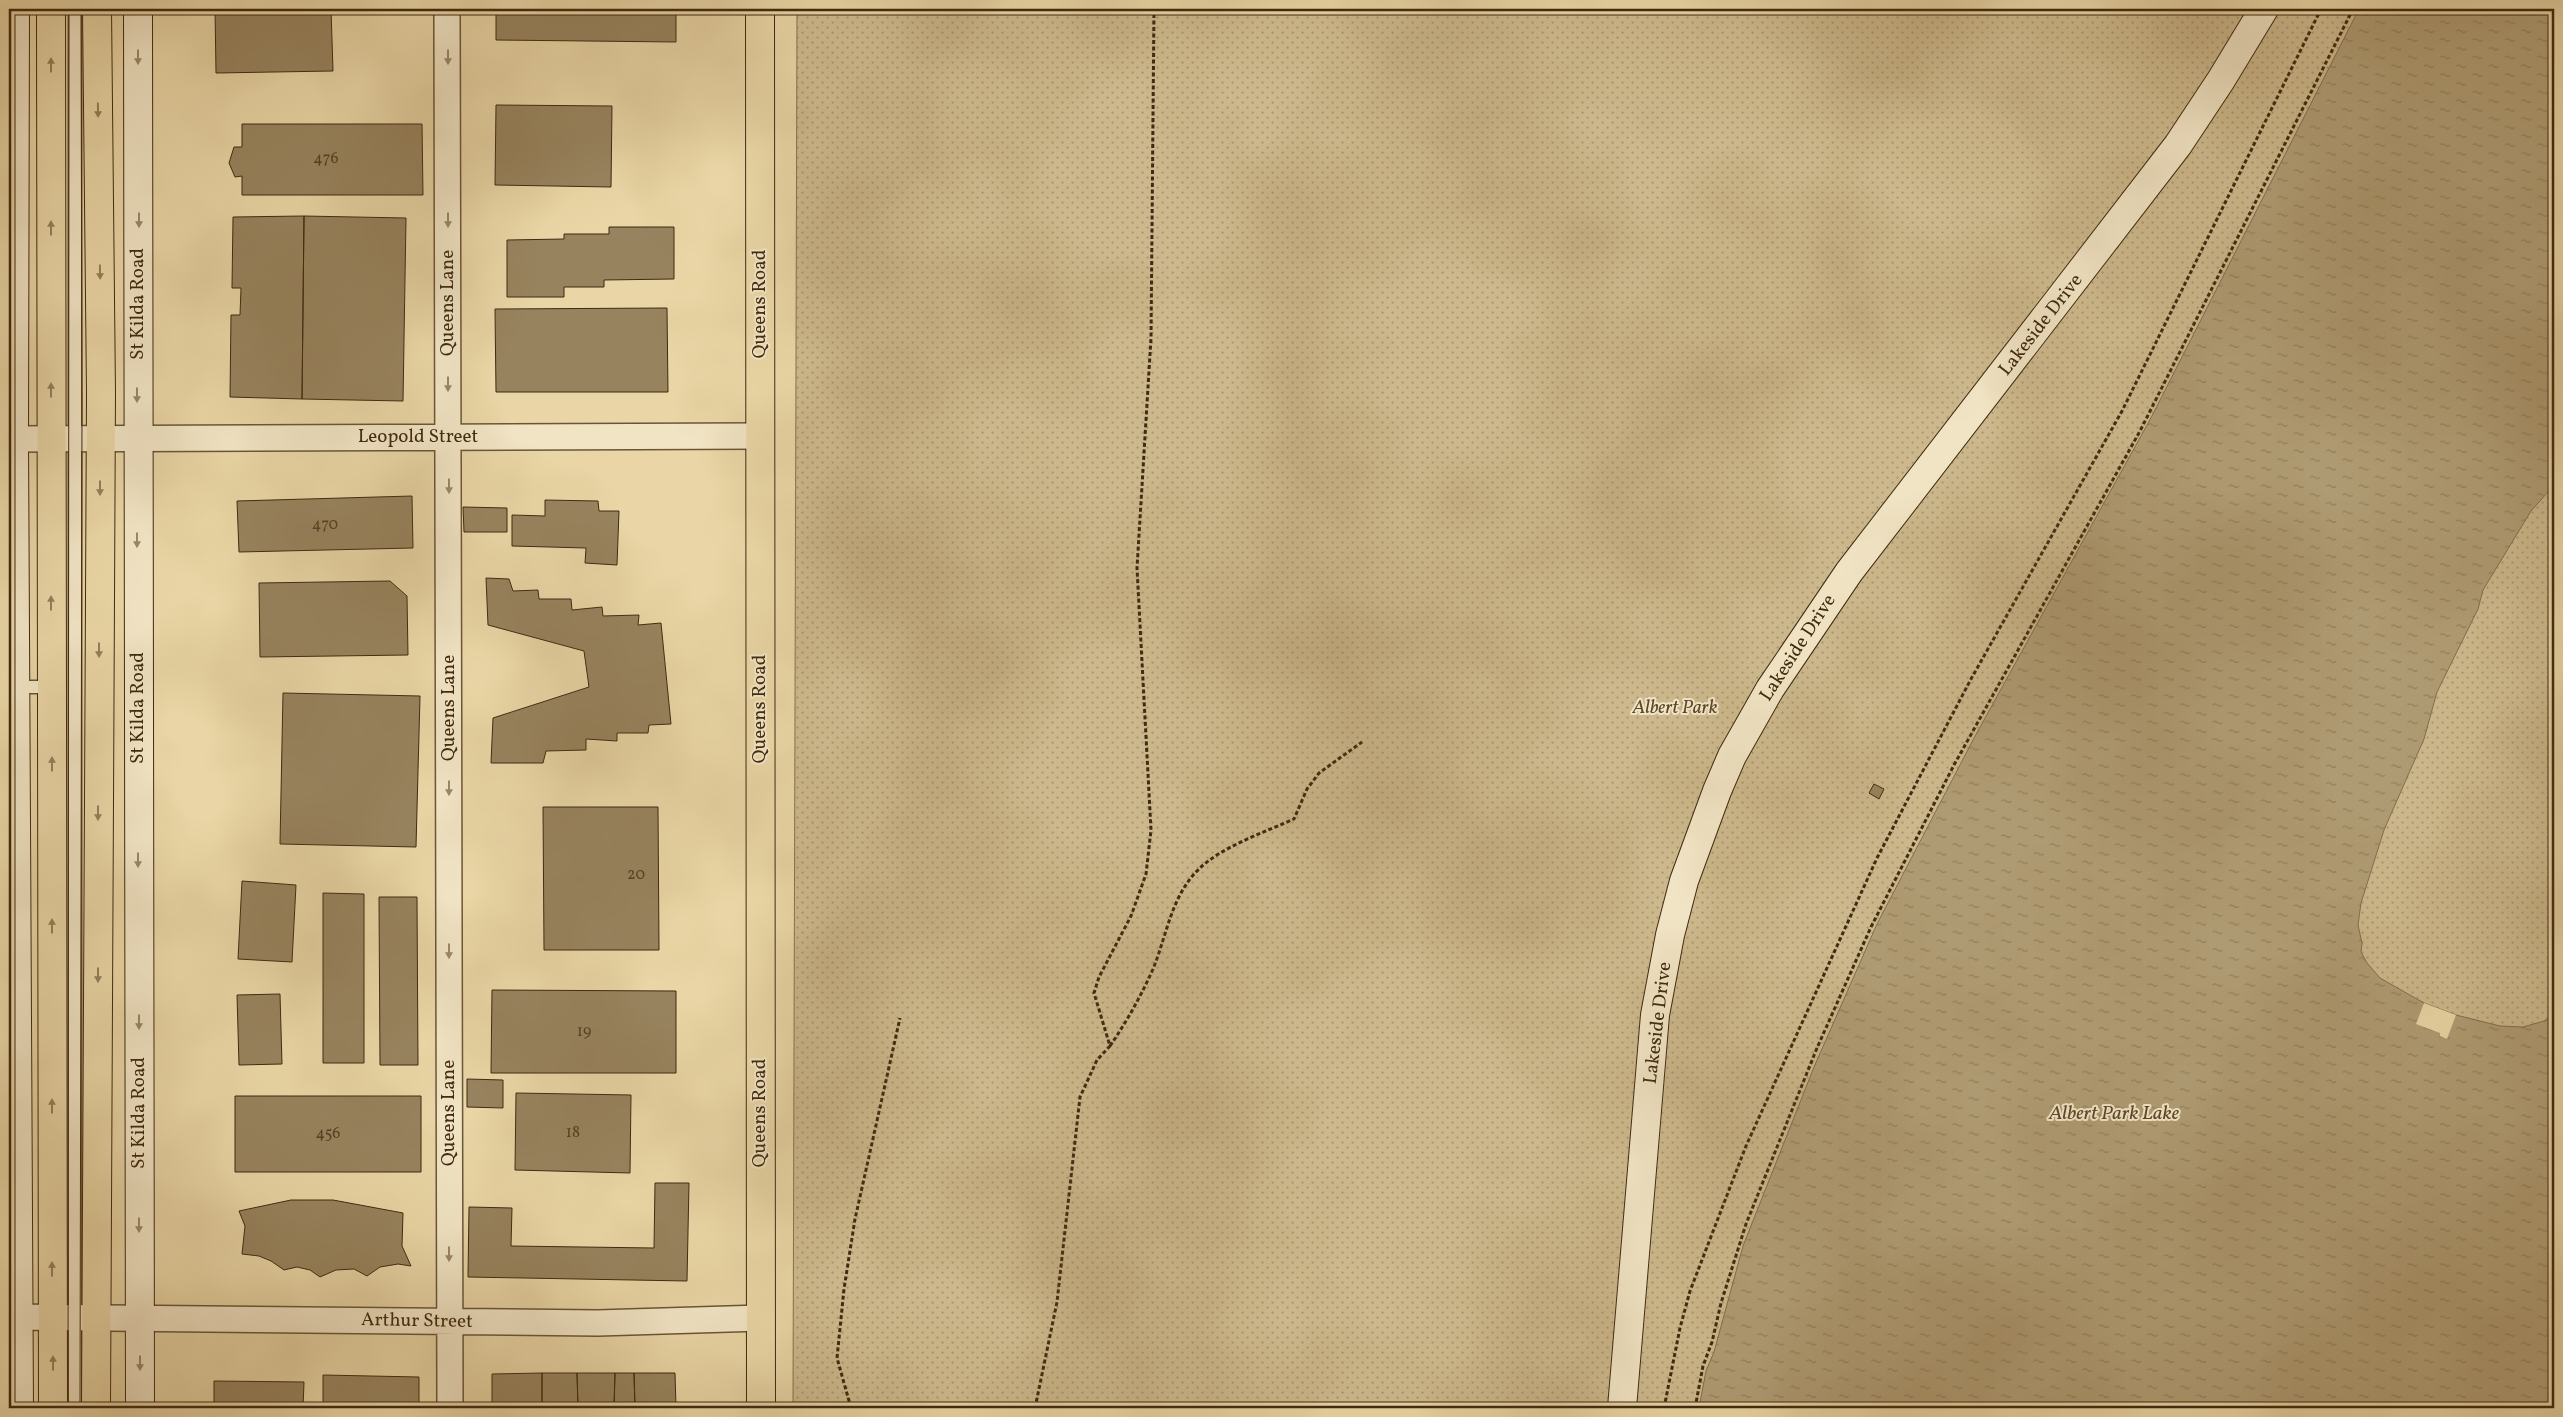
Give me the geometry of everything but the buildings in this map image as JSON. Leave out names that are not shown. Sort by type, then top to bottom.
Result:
[{"type":"main road","points":[[15,9],[11,439],[16,687],[14,1317],[19,1408]]},
{"type":"main road","name":"St Kilda Road","points":[[51,9],[76,439],[52,687],[74,1318],[96,1408]]},
{"type":"main road","name":"St Kilda Road","points":[[53,1408],[74,1318],[76,439],[97,9]]},
{"type":"main road","name":"St Kilda Road","points":[[138,9],[139,329],[137,439],[140,1408]]},
{"type":"main road","name":"Queens Road","points":[[760,9],[761,1408]]},
{"type":"main road","name":"Lakeside Drive","points":[[1622,1408],[1655,1015],[1670,935],[1684,881],[1716,791],[1732,756],[1770,689],[1848,572],[2178,145],[2221,80],[2264,9]]},
{"type":"street","name":"Queens Lane","points":[[447,9],[450,1408]]},
{"type":"street","name":"Leopold Street","points":[[11,439],[760,436]]},
{"type":"street","name":"Arthur Street","points":[[14,1317],[598,1323],[761,1318]]},
{"type":"lane","points":[[75,9],[76,439]]},
{"type":"lane","points":[[16,687],[52,687]]},
{"type":"lane","points":[[74,1318],[75,1408]]},
{"type":"path","points":[[1110,1046],[1094,993],[1099,976],[1131,916],[1146,874],[1152,830],[1137,568],[1151,338],[1154,9]]},
{"type":"path","points":[[1664,1408],[1680,1328],[1690,1291],[1742,1155],[1877,858],[1971,679],[2122,411],[2321,9]]},
{"type":"path","points":[[1695,1408],[1703,1366],[1712,1342],[1721,1303],[1746,1224],[1817,1048],[1871,926],[1954,765],[2140,431],[2353,9]]},
{"type":"path","points":[[1036,1408],[1057,1302],[1080,1097],[1098,1060],[1110,1046],[1135,1008],[1153,968],[1179,894],[1199,868],[1219,854],[1294,819],[1307,789],[1319,773],[1362,742]]},
{"type":"path","points":[[851,1408],[837,1358],[844,1289],[855,1219],[900,1018]]},
{"type":"green space","name":"Albert Park","points":[[797,9],[2554,9],[2554,1408],[793,1408]]},
{"type":"water","name":"Albert Park Lake","points":[[2359,9],[2554,9],[2554,489],[2548,492],[2531,511],[2483,590],[2478,609],[2437,692],[2424,739],[2384,830],[2361,903],[2358,925],[2362,943],[2361,952],[2367,963],[2380,978],[2424,1003],[2456,1015],[2500,1026],[2523,1027],[2544,1021],[2554,1014],[2554,1408],[1699,1408],[1706,1371],[1714,1352],[1743,1246],[1814,1067],[1877,924],[1974,738],[2152,416]]},
{"type":"pier","points":[[2424,1003],[2456,1015],[2447,1039],[2440,1036],[2440,1033],[2416,1024]]},
{"type":"tram line","points":[[68,1408],[69,9]]},
{"type":"tram line","points":[[80,1408],[81,9]]}]
